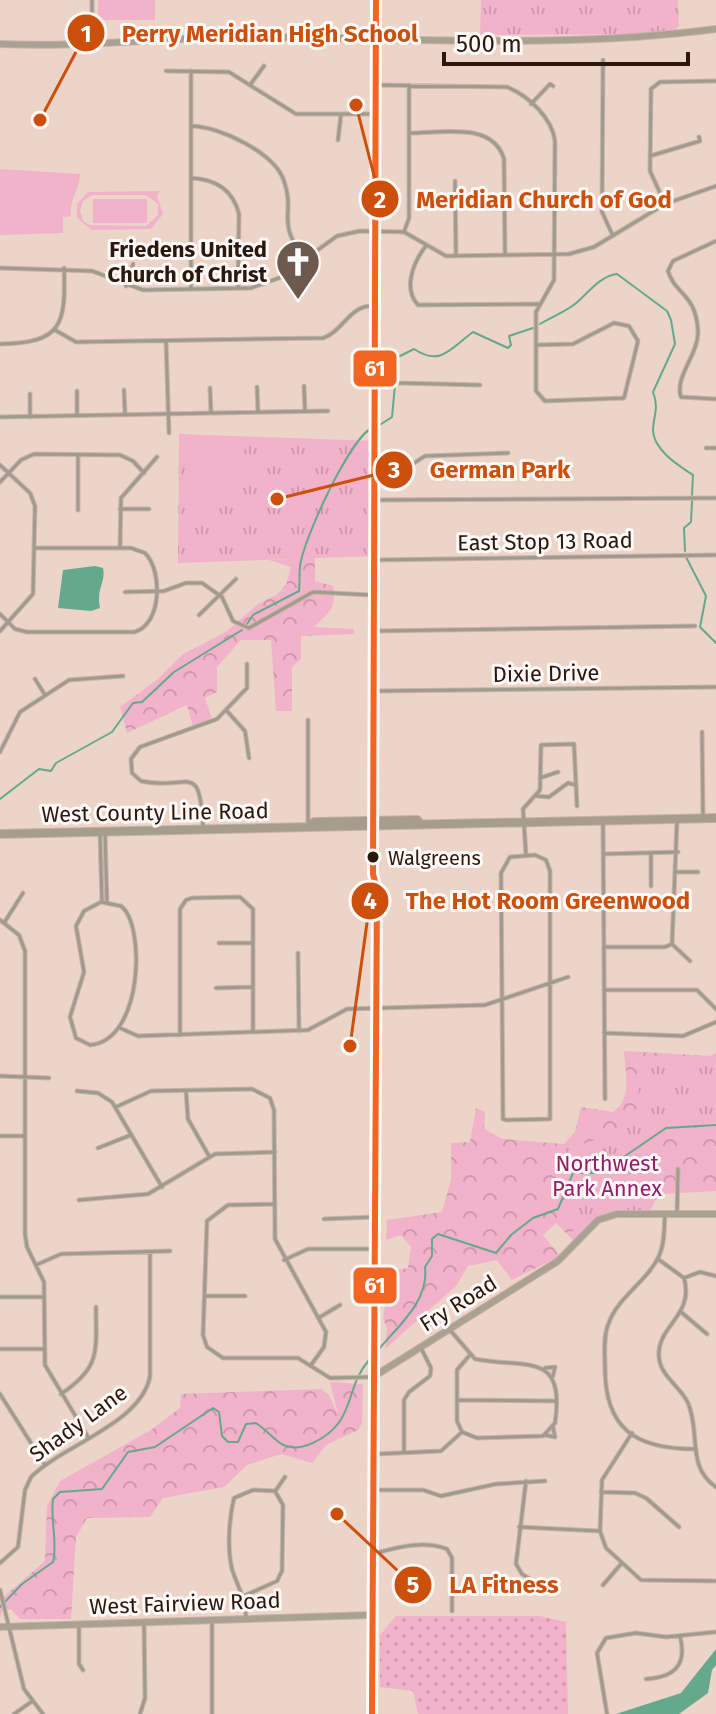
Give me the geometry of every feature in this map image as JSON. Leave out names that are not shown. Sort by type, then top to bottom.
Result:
[{"type":"main road","points":[[372,1714],[377,1006],[376,0]]},
{"type":"main road","name":"West County Line Road","points":[[0,834],[525,819],[716,818]]},
{"type":"street","points":[[92,0],[92,44]]},
{"type":"street","points":[[0,44],[92,44],[251,37],[376,40],[651,38],[716,29]]},
{"type":"street","points":[[603,60],[602,210],[613,236]]},
{"type":"street","points":[[250,85],[264,66]]},
{"type":"street","points":[[166,71],[229,72],[296,114],[376,114]]},
{"type":"street","points":[[191,71],[191,289]]},
{"type":"street","points":[[665,204],[652,178],[653,85],[716,81]]},
{"type":"street","points":[[531,104],[550,84],[553,86]]},
{"type":"street","points":[[376,85],[498,85],[515,90],[551,126],[555,141],[553,285],[538,304],[536,345],[539,398],[556,401],[624,398],[638,341],[629,326],[617,323],[574,343],[536,345]]},
{"type":"street","points":[[404,232],[409,219],[409,85]]},
{"type":"street","points":[[338,140],[341,114]]},
{"type":"street","points":[[191,126],[225,131],[280,171],[286,187],[287,233],[304,259]]},
{"type":"street","points":[[409,133],[485,135],[498,145],[504,159],[505,255]]},
{"type":"street","points":[[650,156],[700,141],[699,137]]},
{"type":"street","points":[[191,178],[214,182],[235,202],[239,214],[238,288]]},
{"type":"street","points":[[455,181],[456,256]]},
{"type":"street","points":[[0,268],[92,271],[143,290],[238,288],[271,282],[337,236],[375,231],[404,232],[440,255],[581,252],[665,204],[716,186]]},
{"type":"street","points":[[716,241],[669,265],[669,276],[693,306],[698,335],[693,358],[679,385],[681,397],[716,399]]},
{"type":"street","points":[[426,246],[412,269],[415,303],[538,304]]},
{"type":"street","points":[[126,286],[133,264]]},
{"type":"street","points":[[0,344],[33,342],[55,330],[65,305],[64,268]]},
{"type":"street","points":[[55,330],[76,342],[323,338],[360,307],[375,306]]},
{"type":"street","points":[[166,340],[169,433]]},
{"type":"street","points":[[375,370],[383,371],[396,382],[480,385]]},
{"type":"street","points":[[304,386],[305,412]]},
{"type":"street","points":[[257,387],[258,412]]},
{"type":"street","points":[[210,388],[211,413]]},
{"type":"street","points":[[124,390],[125,415]]},
{"type":"street","points":[[77,391],[77,416]]},
{"type":"street","points":[[30,394],[30,417]]},
{"type":"street","points":[[0,417],[328,411]]},
{"type":"street","points":[[706,448],[716,448]]},
{"type":"street","points":[[375,473],[402,471],[425,456],[508,453]]},
{"type":"street","points":[[0,482],[29,455],[126,456],[144,473]]},
{"type":"street","points":[[78,455],[78,510]]},
{"type":"street","points":[[120,548],[120,509],[125,491],[157,457]]},
{"type":"street","points":[[0,465],[34,500],[35,548],[33,594],[0,631]]},
{"type":"street","points":[[375,500],[716,498]]},
{"type":"street","points":[[120,509],[149,509]]},
{"type":"street","points":[[0,614],[27,632],[137,632],[148,626],[154,617],[151,558],[137,549],[35,548]]},
{"type":"street","name":"East Stop 13 Road","points":[[375,560],[716,555]]},
{"type":"street","points":[[199,615],[236,579]]},
{"type":"street","points":[[125,592],[155,591],[196,582],[219,594],[233,621],[249,628],[313,592],[375,594]]},
{"type":"street","points":[[375,631],[695,626]]},
{"type":"street","points":[[203,828],[202,798],[194,784],[182,780],[141,781],[132,773],[131,759],[140,747],[212,722],[247,688],[247,664]]},
{"type":"street","points":[[0,752],[20,712],[45,695],[77,677],[123,676]]},
{"type":"street","points":[[35,679],[45,695]]},
{"type":"street","name":"Dixie Drive","points":[[376,691],[716,687]]},
{"type":"street","points":[[226,710],[245,731],[249,758]]},
{"type":"street","points":[[308,720],[309,826]]},
{"type":"street","points":[[2,730],[8,733]]},
{"type":"street","points":[[702,732],[703,819]]},
{"type":"street","points":[[526,855],[525,807],[536,796],[540,778],[539,747],[574,744],[577,806]]},
{"type":"street","points":[[540,778],[558,772]]},
{"type":"street","points":[[536,796],[549,797],[568,783],[576,785]]},
{"type":"street","points":[[677,819],[672,944],[690,961]]},
{"type":"street","points":[[603,820],[605,1099]]},
{"type":"street","points":[[103,831],[105,902]]},
{"type":"street","points":[[603,854],[678,852]]},
{"type":"street","points":[[651,853],[651,886]]},
{"type":"street","points":[[538,855],[549,865],[549,983],[548,1121],[503,1119],[501,873],[503,863],[510,857],[538,855]]},
{"type":"street","points":[[676,872],[698,872]]},
{"type":"street","points":[[23,893],[2,922],[19,935],[25,951],[25,1242],[44,1282],[47,1369],[88,1437]]},
{"type":"street","points":[[180,1035],[180,909],[186,900],[246,899],[253,909],[253,1033]]},
{"type":"street","points":[[105,902],[126,910],[133,925],[133,996],[120,1028],[108,1039],[92,1045],[76,1038],[70,1024],[84,972],[77,922],[84,911],[105,902]]},
{"type":"street","points":[[219,943],[253,943]]},
{"type":"street","points":[[603,947],[665,947],[672,944]]},
{"type":"street","points":[[298,953],[299,1031]]},
{"type":"street","points":[[120,1028],[134,1035],[299,1031],[347,1009],[485,1005],[568,977]]},
{"type":"street","points":[[216,988],[253,987]]},
{"type":"street","points":[[604,990],[687,989],[705,995],[716,1009]]},
{"type":"street","points":[[604,1033],[683,1036],[716,1022]]},
{"type":"street","points":[[0,1076],[49,1078]]},
{"type":"street","points":[[116,1107],[143,1092],[252,1089],[270,1098],[274,1110],[275,1239],[284,1260],[320,1317],[326,1341],[311,1365]]},
{"type":"street","points":[[77,1091],[103,1095],[116,1107],[162,1187]]},
{"type":"street","points":[[186,1091],[188,1119],[209,1156]]},
{"type":"street","points":[[98,1148],[131,1135]]},
{"type":"street","points":[[0,1136],[25,1136]]},
{"type":"street","points":[[79,1200],[138,1196],[162,1187],[209,1156],[223,1152],[275,1152]]},
{"type":"street","points":[[677,1214],[678,1169]]},
{"type":"street","points":[[245,1296],[204,1296],[205,1228],[210,1217],[232,1204],[275,1204]]},
{"type":"street","name":"Fry Road","points":[[204,1296],[203,1335],[209,1350],[223,1358],[291,1357],[311,1365],[325,1376],[362,1379],[373,1377],[558,1261],[598,1220],[617,1214],[716,1214]]},
{"type":"street","points":[[665,1214],[664,1243],[658,1259],[615,1310],[605,1337],[605,1395],[609,1410],[632,1433],[666,1449],[694,1449]]},
{"type":"street","points":[[324,1219],[375,1217]]},
{"type":"street","points":[[284,1260],[308,1249],[374,1249]]},
{"type":"street","points":[[36,1265],[57,1254],[170,1251]]},
{"type":"street","name":"Shady Lane","points":[[0,1563],[18,1547],[27,1486],[46,1466],[134,1408],[149,1384],[150,1252]]},
{"type":"street","points":[[658,1259],[684,1278],[687,1299],[661,1342],[658,1357],[663,1370],[687,1401],[694,1424],[694,1449],[701,1473],[716,1487]]},
{"type":"street","points":[[684,1278],[700,1272],[716,1276]]},
{"type":"street","points":[[0,1297],[44,1297]]},
{"type":"street","points":[[320,1317],[340,1305]]},
{"type":"street","points":[[61,1394],[85,1378],[93,1364],[96,1307]]},
{"type":"street","points":[[681,1312],[707,1334]]},
{"type":"street","points":[[450,1330],[469,1356],[549,1372],[556,1401],[551,1429],[545,1435]]},
{"type":"street","points":[[404,1452],[404,1400],[409,1392],[430,1376],[431,1368],[421,1348]]},
{"type":"street","points":[[0,1349],[44,1349]]},
{"type":"street","points":[[469,1356],[457,1367],[457,1421],[462,1432],[477,1438],[555,1437],[551,1429]]},
{"type":"street","points":[[0,1394],[46,1466]]},
{"type":"street","points":[[457,1400],[556,1401]]},
{"type":"street","points":[[372,1454],[441,1451],[462,1432]]},
{"type":"street","points":[[632,1433],[606,1469],[601,1492],[600,1531],[606,1548],[641,1580],[716,1581]]},
{"type":"street","points":[[275,1491],[285,1477]]},
{"type":"street","points":[[373,1490],[423,1490],[441,1496],[526,1481],[545,1481]]},
{"type":"street","points":[[526,1481],[516,1564],[522,1574],[546,1589]]},
{"type":"street","points":[[246,1617],[244,1595],[232,1567],[234,1498],[253,1490],[275,1491]]},
{"type":"street","points":[[244,1595],[281,1577],[283,1505],[275,1491]]},
{"type":"street","points":[[601,1492],[635,1493],[646,1498],[679,1527]]},
{"type":"street","points":[[519,1527],[600,1531]]},
{"type":"street","points":[[372,1553],[399,1546],[426,1545],[447,1549],[452,1558],[452,1611]]},
{"type":"street","points":[[603,1585],[621,1564]]},
{"type":"street","points":[[0,1590],[11,1626],[22,1683],[31,1702],[43,1714]]},
{"type":"street","name":"West Fairview Road","points":[[0,1627],[372,1615]]},
{"type":"street","points":[[212,1621],[212,1714]]},
{"type":"street","points":[[140,1714],[145,1698],[144,1623]]},
{"type":"street","points":[[79,1625],[79,1664],[83,1670]]},
{"type":"street","points":[[607,1714],[597,1660],[602,1641],[618,1634],[680,1636],[716,1632]]},
{"type":"street","points":[[646,1679],[666,1677],[679,1667],[684,1654],[680,1636]]},
{"type":"street","points":[[14,1714],[31,1702]]},
{"type":"green space","points":[[98,0],[155,0],[155,20],[98,20]]},
{"type":"green space","points":[[481,0],[678,0],[679,26],[670,34],[480,35]]},
{"type":"green space","points":[[0,169],[80,174],[71,216],[63,217],[63,233],[0,235]]},
{"type":"green space","points":[[160,191],[157,196],[163,214],[151,229],[92,230],[77,218],[77,204],[88,192]],"holes":[[[92,195],[146,195],[158,204],[158,215],[146,226],[90,225],[83,221],[80,211],[83,201]]]},
{"type":"green space","points":[[93,199],[147,199],[147,223],[93,223]]},
{"type":"green space","points":[[179,434],[375,441],[375,556],[178,563]]},
{"type":"green space","points":[[185,442],[245,442],[242,495],[188,496]]},
{"type":"green space","points":[[315,558],[315,581],[333,586],[334,600],[331,610],[314,627],[354,629],[354,634],[301,636],[301,659],[292,667],[292,711],[276,711],[271,640],[241,640],[217,667],[217,692],[205,698],[212,719],[193,726],[187,705],[127,733],[120,707],[158,679],[183,654],[226,632],[286,585],[291,567],[269,560]]},
{"type":"green space","points":[[624,1051],[710,1056],[716,1053],[716,1191],[659,1194],[650,1211],[606,1213],[574,1241],[556,1223],[543,1235],[560,1256],[512,1280],[497,1260],[468,1266],[456,1286],[385,1349],[387,1328],[383,1318],[391,1271],[408,1268],[411,1247],[401,1235],[386,1240],[387,1220],[442,1212],[451,1180],[451,1143],[470,1142],[476,1108],[485,1112],[484,1129],[503,1139],[564,1144],[575,1132],[581,1107],[613,1112],[623,1100],[626,1092]]},
{"type":"green space","name":"Northwest Park Annex","points":[[716,1057],[716,1126],[666,1128],[646,1140],[646,1214],[606,1219],[574,1244],[566,1147],[607,1134],[626,1122],[637,1106],[638,1066],[705,1064]]},
{"type":"green space","points":[[330,1382],[363,1384],[362,1423],[358,1430],[326,1445],[312,1463],[281,1454],[247,1465],[224,1487],[163,1498],[150,1517],[87,1518],[76,1537],[71,1619],[20,1619],[11,1609],[2,1611],[0,1619],[0,1600],[45,1561],[47,1506],[60,1481],[151,1430],[180,1408],[181,1394],[321,1389],[329,1395],[338,1415]]},
{"type":"green space","points":[[396,1616],[540,1616],[566,1622],[568,1714],[418,1714],[413,1691],[380,1687],[380,1635]]},
{"type":"shaded area","points":[[103,568],[100,608],[91,611],[58,608],[63,570]]},
{"type":"shaded area","points":[[716,1649],[716,1665],[712,1670],[708,1693],[679,1714],[616,1714],[681,1693]]},
{"type":"waterway","points":[[540,324],[571,307],[605,278],[617,274],[667,311],[675,344],[653,392],[656,407],[653,429],[657,443],[667,456],[693,475],[692,495]]},
{"type":"waterway","points":[[378,426],[392,417],[396,374],[394,359],[414,349],[439,356],[473,332],[508,348],[511,345],[509,336],[533,328]]},
{"type":"waterway","points":[[247,624],[253,615],[299,591],[303,553],[318,514],[340,469],[372,428]]},
{"type":"waterway","points":[[685,551],[684,528],[691,522],[692,501]]},
{"type":"waterway","points":[[686,557],[706,596],[700,627],[716,643]]},
{"type":"waterway","points":[[0,799],[39,769],[51,771],[56,763],[112,732],[133,703],[142,702],[174,672],[242,630]]},
{"type":"waterway","points":[[379,1349],[417,1302],[425,1279],[425,1267],[432,1256],[432,1239],[438,1234],[496,1253],[511,1235],[533,1218],[558,1209],[573,1173],[596,1173],[609,1167],[666,1128],[716,1125]]},
{"type":"waterway","points":[[0,1607],[22,1584],[53,1562],[53,1499],[60,1492],[102,1489],[128,1452],[155,1447],[213,1408],[219,1412],[222,1436],[228,1442],[238,1442],[246,1424],[256,1423],[288,1446],[313,1443],[340,1421],[369,1360]]},
{"type":"transit line","name":"61","points":[[372,1714],[377,889],[373,874],[376,0]]},
{"type":"place","name":"Meridian Church of God","points":[[356,105]]},
{"type":"place","name":"Perry Meridian High School","points":[[40,120]]},
{"type":"place","name":"Friedens United Church of Christ","points":[[298,301]]},
{"type":"place","name":"German Park","points":[[277,499]]},
{"type":"place","name":"Walgreens","points":[[373,857]]},
{"type":"place","name":"The Hot Room Greenwood","points":[[350,1046]]},
{"type":"place","name":"LA Fitness","points":[[337,1514]]}]
